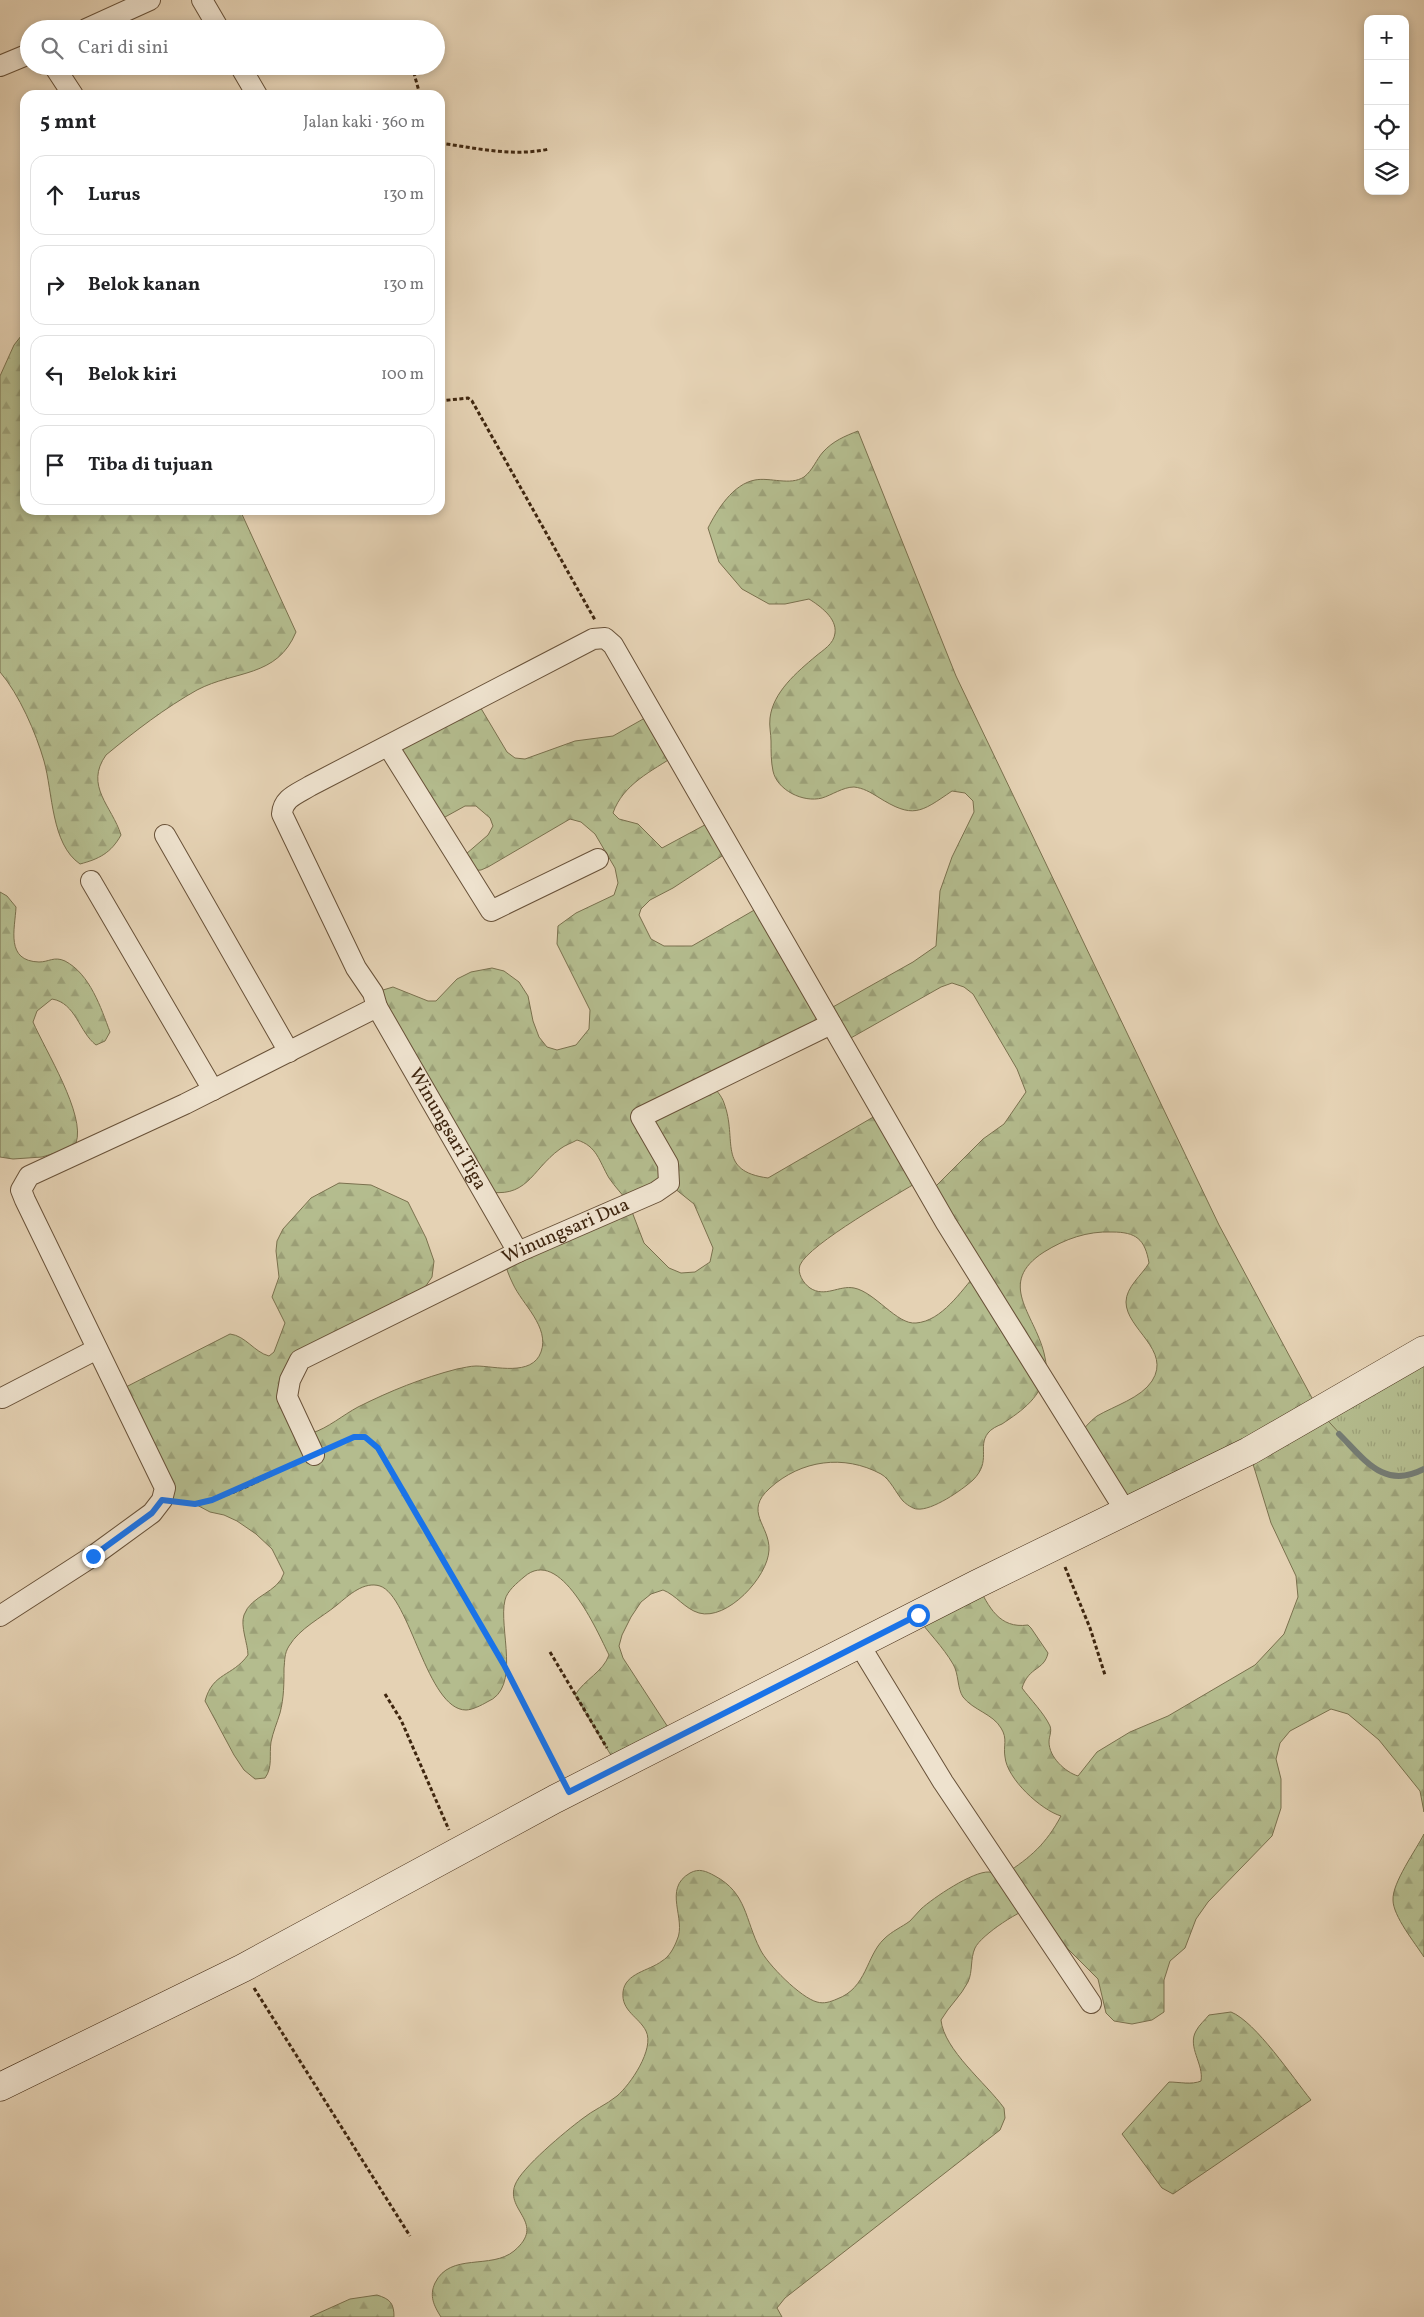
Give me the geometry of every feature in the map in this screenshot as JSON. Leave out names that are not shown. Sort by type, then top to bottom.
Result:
[{"type":"street","points":[[106,20],[150,0]]},
{"type":"street","points":[[202,0],[214,20]]},
{"type":"street","points":[[0,66],[20,58]]},
{"type":"street","points":[[60,75],[70,90]]},
{"type":"street","points":[[245,75],[253,90]]},
{"type":"street","points":[[598,859],[491,911],[388,746],[593,639],[605,638],[613,645],[946,1223],[1126,1512]]},
{"type":"street","name":"Winungsari Tiga","points":[[388,746],[288,799],[282,806],[282,814],[356,968],[373,993],[377,1006],[518,1252]]},
{"type":"street","points":[[165,835],[289,1052]]},
{"type":"street","points":[[91,881],[213,1090]]},
{"type":"street","points":[[0,1616],[152,1513],[162,1500],[165,1488],[21,1190],[29,1176],[213,1090],[377,1006]]},
{"type":"street","name":"Winungsari Dua","points":[[314,1455],[287,1397],[290,1380],[300,1360],[518,1252],[656,1192],[669,1184],[668,1164],[641,1116],[832,1024]]},
{"type":"street","points":[[2,1398],[98,1349]]},
{"type":"street","points":[[0,2087],[242,1968],[569,1792],[859,1644],[1249,1451],[1424,1350]]},
{"type":"street","points":[[859,1644],[943,1782],[1091,2003]]},
{"type":"path","points":[[414,75],[419,90]]},
{"type":"path","points":[[445,144],[503,152],[539,152],[549,150]]},
{"type":"path","points":[[445,400],[468,398],[472,401],[605,638]]},
{"type":"path","points":[[162,1500],[195,1504],[212,1500],[354,1437],[365,1437],[378,1448],[504,1665],[569,1792]]},
{"type":"path","points":[[1056,1546],[1090,1628],[1105,1674]]},
{"type":"path","points":[[550,1652],[618,1767]]},
{"type":"path","points":[[385,1694],[401,1720],[458,1851]]},
{"type":"path","points":[[242,1968],[410,2236]]},
{"type":"green space","points":[[20,337],[20,515],[242,515],[296,632],[288,647],[278,658],[254,671],[197,690],[150,720],[106,755],[100,766],[99,786],[121,835],[109,851],[93,860],[80,864],[70,855],[58,831],[44,761],[32,726],[14,691],[0,672],[0,376],[14,345]]},
{"type":"green space","points":[[858,431],[956,676],[1219,1225],[1319,1411],[1366,1462],[1377,1471],[1401,1478],[1424,1469],[1424,1812],[1420,1791],[1379,1740],[1348,1714],[1331,1709],[1290,1731],[1280,1743],[1276,1759],[1281,1779],[1281,1808],[1272,1836],[1208,1902],[1196,1919],[1185,1948],[1170,1961],[1164,1980],[1164,2012],[1152,2020],[1132,2024],[1114,2021],[1106,2013],[1098,1979],[1068,1949],[1037,1906],[1012,1917],[985,1936],[975,1948],[972,1956],[968,1982],[941,2020],[950,2043],[967,2066],[1004,2108],[1005,2118],[1000,2130],[785,2298],[777,2308],[782,2317],[441,2317],[434,2305],[432,2292],[435,2283],[442,2274],[450,2268],[461,2264],[494,2260],[505,2257],[514,2251],[527,2233],[526,2225],[513,2194],[519,2178],[545,2150],[566,2132],[586,2116],[617,2096],[640,2066],[648,2039],[643,2026],[625,2004],[623,1992],[628,1981],[633,1976],[665,1959],[673,1949],[679,1932],[676,1896],[678,1887],[682,1880],[690,1873],[699,1870],[715,1876],[726,1883],[733,1890],[744,1908],[760,1949],[770,1963],[785,1980],[802,1994],[817,2002],[825,2003],[847,1994],[860,1980],[873,1954],[884,1939],[910,1921],[927,1904],[973,1876],[989,1872],[1005,1874],[1030,1856],[1050,1834],[1061,1816],[1044,1807],[1018,1784],[1007,1766],[1005,1742],[1001,1728],[993,1719],[963,1697],[953,1664],[916,1616],[977,1584],[986,1601],[1002,1620],[1009,1624],[1028,1625],[1048,1653],[1043,1663],[1028,1676],[1022,1688],[1041,1711],[1050,1726],[1049,1742],[1055,1758],[1063,1767],[1078,1776],[1097,1752],[1130,1732],[1168,1716],[1255,1665],[1284,1634],[1298,1597],[1296,1576],[1271,1523],[1249,1451],[1126,1512],[1078,1435],[1097,1416],[1141,1392],[1152,1381],[1157,1370],[1153,1350],[1133,1321],[1128,1312],[1126,1302],[1131,1286],[1149,1263],[1145,1248],[1133,1235],[1120,1232],[1103,1232],[1085,1234],[1060,1243],[1044,1252],[1030,1264],[1022,1275],[1020,1287],[1022,1299],[1044,1353],[1046,1368],[1044,1379],[1036,1395],[1024,1408],[988,1433],[985,1438],[982,1467],[973,1480],[954,1494],[931,1507],[917,1509],[903,1501],[884,1476],[867,1468],[838,1462],[823,1463],[795,1471],[770,1488],[759,1504],[758,1512],[766,1533],[769,1550],[762,1572],[744,1595],[733,1604],[710,1614],[694,1611],[663,1590],[651,1594],[641,1602],[622,1635],[619,1646],[623,1658],[675,1738],[618,1767],[575,1695],[603,1666],[609,1655],[596,1628],[576,1595],[564,1581],[551,1572],[537,1570],[524,1577],[506,1597],[504,1626],[506,1671],[504,1684],[498,1695],[477,1707],[466,1710],[452,1705],[440,1692],[401,1610],[391,1594],[380,1586],[374,1585],[368,1585],[352,1593],[299,1634],[289,1646],[285,1657],[284,1690],[280,1713],[272,1738],[270,1765],[265,1778],[255,1779],[244,1770],[205,1701],[213,1685],[248,1655],[243,1624],[247,1608],[276,1585],[284,1573],[272,1549],[256,1534],[237,1521],[224,1515],[210,1512],[195,1504],[162,1500],[118,1391],[230,1334],[236,1335],[264,1354],[269,1356],[274,1352],[285,1323],[272,1297],[279,1277],[276,1251],[277,1241],[283,1229],[311,1198],[339,1183],[371,1185],[408,1202],[426,1238],[434,1261],[432,1277],[421,1293],[300,1360],[290,1380],[312,1433],[370,1401],[431,1376],[471,1366],[512,1368],[530,1365],[541,1352],[542,1334],[534,1316],[517,1292],[504,1259],[629,1203],[609,1178],[593,1150],[577,1140],[564,1146],[550,1157],[527,1182],[519,1187],[498,1193],[483,1191],[373,993],[393,987],[428,1001],[436,1001],[457,979],[471,972],[492,968],[504,971],[519,982],[528,996],[533,1021],[539,1037],[547,1047],[557,1050],[576,1045],[589,1029],[590,1010],[557,944],[558,926],[576,913],[614,895],[618,883],[615,868],[595,834],[581,822],[570,819],[488,867],[481,870],[466,871],[466,854],[488,835],[493,826],[490,818],[476,806],[465,806],[436,822],[388,746],[476,700],[507,752],[515,758],[525,759],[575,741],[613,736],[652,714],[676,755],[631,786],[613,813],[619,819],[638,824],[662,848],[714,820],[731,850],[673,888],[650,900],[641,909],[639,915],[651,939],[664,946],[692,946],[763,905],[824,1012],[913,962],[936,946],[940,891],[952,857],[974,812],[973,801],[965,793],[952,791],[924,808],[908,811],[890,804],[863,789],[854,787],[846,788],[822,798],[807,799],[792,794],[780,784],[775,778],[772,764],[770,718],[772,709],[787,683],[830,644],[834,637],[835,628],[831,617],[809,599],[785,604],[769,604],[742,589],[719,562],[708,528],[721,506],[733,492],[747,482],[761,479],[798,480],[810,471],[827,448],[839,439]],"holes":[[[952,983],[964,987],[973,994],[1017,1069],[1026,1092],[1004,1124],[983,1139],[929,1193],[977,1273],[943,1311],[934,1317],[916,1323],[901,1319],[870,1295],[854,1288],[843,1288],[827,1292],[816,1291],[805,1283],[799,1271],[800,1265],[819,1245],[855,1220],[921,1180],[882,1112],[768,1178],[741,1169],[735,1161],[724,1103],[711,1083],[832,1024],[842,1043],[941,987]],[[669,1184],[694,1204],[713,1248],[710,1262],[695,1272],[681,1273],[669,1268],[644,1243],[629,1204]]]},
{"type":"green space","points":[[0,892],[7,896],[16,907],[14,942],[21,956],[28,960],[39,962],[55,959],[61,960],[74,967],[94,992],[110,1032],[105,1041],[96,1045],[85,1033],[67,1006],[52,999],[37,1011],[33,1022],[63,1082],[75,1116],[78,1131],[76,1143],[62,1151],[42,1157],[13,1159],[0,1157]]},
{"type":"green space","points":[[1424,1350],[1424,1469],[1408,1476],[1391,1476],[1367,1463],[1345,1442],[1319,1411]]},
{"type":"green space","points":[[1424,1834],[1424,1957],[1400,1921],[1393,1900],[1400,1876]]},
{"type":"green space","points":[[1231,2012],[1241,2018],[1263,2038],[1311,2100],[1173,2194],[1162,2188],[1122,2134],[1169,2082],[1190,2083],[1201,2081],[1200,2068],[1193,2043],[1196,2031],[1209,2015]]},
{"type":"green space","points":[[377,2295],[390,2302],[394,2317],[310,2317],[350,2299]]},
{"type":"waterway","points":[[1339,1434],[1367,1462],[1386,1474],[1410,1475],[1424,1469]]},
{"type":"route","points":[[93,1556],[152,1513],[162,1500],[195,1504],[212,1500],[354,1437],[365,1437],[378,1448],[504,1665],[569,1792],[918,1615]]}]
